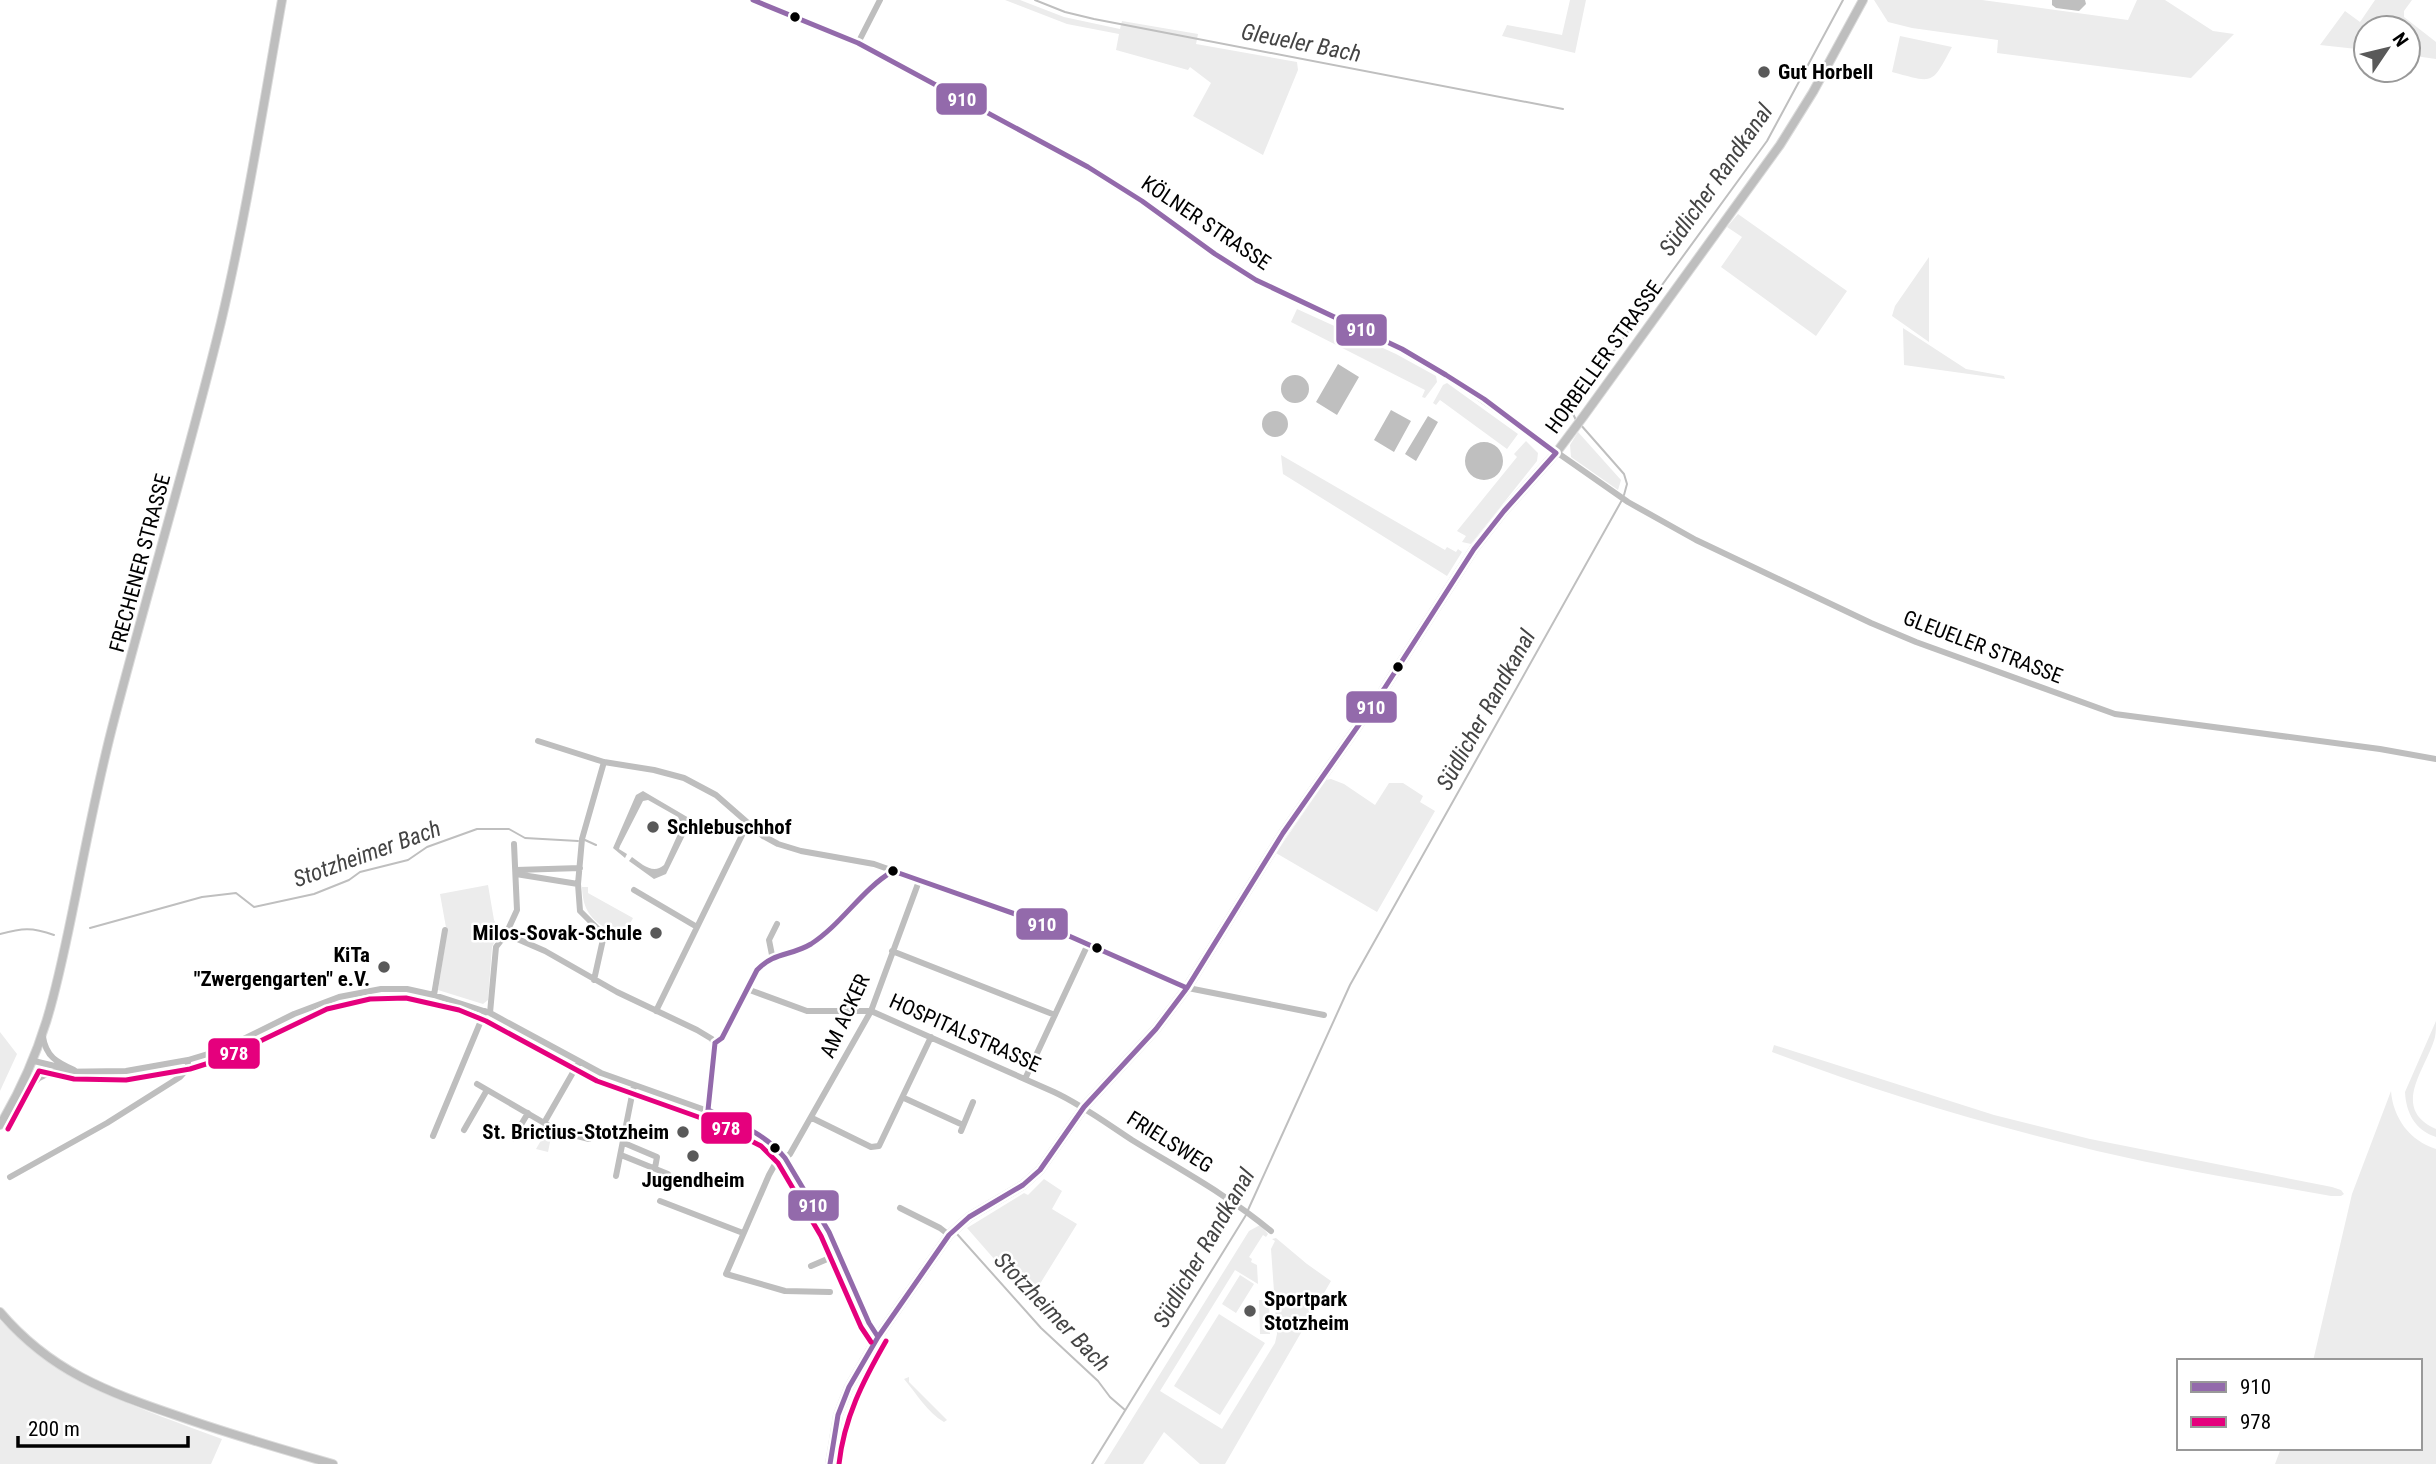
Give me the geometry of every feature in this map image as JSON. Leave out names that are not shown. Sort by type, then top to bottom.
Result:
[{"type":"main road","name":"FRECHENER STRASSE","points":[[0,1125],[34,1061],[59,981],[113,727],[184,470],[222,318],[282,0]]},
{"type":"main road","name":"HORBELLER STRASSE","points":[[830,1464],[838,1415],[849,1387],[878,1337],[949,1235],[969,1217],[1031,1178],[1048,1159],[1084,1107],[1156,1029],[1188,988],[1283,833],[1384,689],[1475,549],[1575,428],[1780,145],[1813,92],[1863,0]]},
{"type":"main road","points":[[0,1312],[33,1346],[68,1372],[91,1384],[228,1433],[332,1464]]},
{"type":"street","name":"KÖLNER STRASSE","points":[[753,0],[858,43],[1104,176],[1256,280],[1424,361],[1484,399],[1556,453]]},
{"type":"street","points":[[858,43],[880,0]]},
{"type":"street","name":"GLEUELER STRASSE","points":[[1556,453],[1628,502],[1696,540],[1882,628],[2107,712],[2134,718],[2379,749],[2436,759]]},
{"type":"street","points":[[538,741],[604,762],[654,770],[692,781],[716,795],[764,836],[785,846],[874,864],[1035,921],[1188,988],[1324,1016]]},
{"type":"street","points":[[594,980],[604,935],[579,911],[578,884],[584,830],[604,762]]},
{"type":"street","points":[[656,1011],[748,823]]},
{"type":"street","points":[[433,1136],[488,1012],[496,947],[506,934],[517,910],[514,844]]},
{"type":"street","points":[[874,864],[874,882]]},
{"type":"street","points":[[516,872],[580,868]]},
{"type":"street","points":[[715,1044],[722,1038],[757,970],[772,956],[813,943],[874,882],[893,871]]},
{"type":"street","points":[[516,872],[578,884]]},
{"type":"street","name":"AM ACKER","points":[[830,1292],[785,1291],[726,1273],[769,1175],[775,1166],[790,1154],[871,1011],[919,881]]},
{"type":"street","points":[[634,890],[697,927]]},
{"type":"street","points":[[772,956],[769,940],[777,924]]},
{"type":"street","points":[[434,995],[445,930]]},
{"type":"street","points":[[506,934],[545,951],[594,980],[712,1039],[715,1044],[708,1110]]},
{"type":"street","points":[[1026,1079],[1088,944]]},
{"type":"street","points":[[892,951],[1055,1015]]},
{"type":"street","points":[[13,1104],[46,1074],[75,1070],[126,1071],[188,1060],[221,1050],[294,1014],[339,997],[369,990],[396,989],[434,995],[488,1012],[579,1062],[634,1085],[708,1110],[751,1129],[776,1147],[785,1158],[839,1254],[869,1323],[878,1337]]},
{"type":"street","name":"HOSPITALSTRASSE","points":[[747,989],[807,1011],[871,1011],[1084,1107]]},
{"type":"street","points":[[43,1037],[50,1057],[75,1070]]},
{"type":"street","points":[[812,1118],[874,1147],[882,1143],[931,1037]]},
{"type":"street","points":[[10,1177],[107,1123],[180,1077],[188,1068],[188,1060]]},
{"type":"street","points":[[34,1061],[75,1070]]},
{"type":"street","points":[[544,1123],[579,1062]]},
{"type":"street","points":[[477,1084],[558,1131],[589,1139]]},
{"type":"street","points":[[616,1177],[634,1085]]},
{"type":"street","points":[[464,1130],[487,1090]]},
{"type":"street","points":[[904,1098],[962,1128],[973,1102]]},
{"type":"street","name":"FRIELSWEG","points":[[1084,1107],[1132,1140],[1240,1206],[1271,1231]]},
{"type":"street","points":[[513,1138],[528,1113]]},
{"type":"street","points":[[624,1143],[657,1157],[655,1168]]},
{"type":"street","points":[[621,1155],[668,1174]]},
{"type":"street","points":[[660,1201],[743,1233]]},
{"type":"street","points":[[900,1208],[949,1235]]},
{"type":"street","points":[[811,1266],[839,1254]]},
{"type":"shaded area","points":[[1005,0],[1020,0],[1064,17],[1120,29],[1122,21],[1198,34],[1196,44],[1297,62],[1298,70],[1263,155],[1193,116],[1211,83],[1190,67],[1188,70],[1116,50],[1119,34],[1067,24]]},
{"type":"shaded area","points":[[1570,0],[1586,0],[1575,53],[1502,36],[1507,25],[1562,35]]},
{"type":"shaded area","points":[[1874,0],[1982,0],[2128,20],[2137,0],[2165,0],[2213,31],[2234,34],[2191,78],[1997,53],[1998,40],[1888,22]]},
{"type":"shaded area","points":[[2052,0],[2085,0],[2086,4],[2079,11],[2056,8],[2052,5]]},
{"type":"shaded area","points":[[2375,0],[2412,0],[2404,14],[2365,14]]},
{"type":"shaded area","points":[[2345,11],[2352,16],[2352,48],[2320,45]]},
{"type":"shaded area","points":[[2422,31],[2436,42],[2436,59],[2422,57]]},
{"type":"shaded area","points":[[1900,36],[1952,47],[1935,75],[1924,79],[1916,78],[1892,72]]},
{"type":"shaded area","points":[[1738,214],[1847,291],[1816,336],[1721,267],[1742,237],[1727,227]]},
{"type":"shaded area","points":[[1929,257],[1929,342],[1892,316],[1895,306]]},
{"type":"shaded area","points":[[1297,309],[1396,354],[1436,376],[1437,382],[1425,398],[1422,397],[1425,390],[1291,322]]},
{"type":"shaded area","points":[[1903,328],[1966,369],[2004,376],[2005,379],[1904,365]]},
{"type":"shaded area","points":[[1338,364],[1359,377],[1337,415],[1316,402]]},
{"type":"shaded area","points":[[1295,375],[1305,379],[1309,389],[1305,399],[1295,403],[1285,399],[1281,389],[1285,379]]},
{"type":"shaded area","points":[[1447,383],[1518,434],[1507,449],[1440,400],[1436,405],[1433,403],[1443,385]]},
{"type":"shaded area","points":[[1391,410],[1411,421],[1394,452],[1374,440]]},
{"type":"shaded area","points":[[1275,411],[1284,415],[1288,424],[1284,433],[1275,437],[1266,433],[1262,424],[1266,415]]},
{"type":"shaded area","points":[[1428,416],[1438,422],[1416,461],[1405,454]]},
{"type":"shaded area","points":[[1578,432],[1621,480],[1618,490],[1571,457],[1570,445]]},
{"type":"shaded area","points":[[1526,441],[1538,453],[1537,461],[1471,544],[1462,542],[1466,536],[1457,531],[1517,457],[1514,454]]},
{"type":"shaded area","points":[[1484,442],[1497,448],[1503,461],[1497,474],[1484,480],[1471,474],[1465,461],[1471,448]]},
{"type":"shaded area","points":[[1281,455],[1445,550],[1447,547],[1456,552],[1458,549],[1462,552],[1447,576],[1283,474]]},
{"type":"shaded area","points":[[1326,780],[1344,784],[1375,805],[1389,783],[1403,783],[1423,796],[1420,802],[1435,811],[1377,912],[1276,853]]},
{"type":"shaded area","points":[[643,791],[689,818],[689,827],[666,874],[654,879],[629,861],[632,857],[652,869],[664,865],[682,825],[678,817],[648,800],[643,801],[619,849],[627,854],[625,858],[613,848],[636,795]]},
{"type":"shaded area","points":[[488,885],[494,920],[500,931],[492,947],[488,1000],[483,1004],[438,990],[447,933],[440,894]]},
{"type":"shaded area","points":[[582,887],[588,887],[588,893],[633,918],[623,937],[593,918],[585,906]]},
{"type":"shaded area","points":[[2436,1021],[2435,1037],[2419,1074],[2413,1099],[2415,1110],[2422,1120],[2436,1129],[2436,1137],[2422,1130],[2413,1120],[2407,1107],[2405,1092]]},
{"type":"shaded area","points":[[0,1032],[17,1054],[0,1091]]},
{"type":"shaded area","points":[[1774,1045],[1994,1115],[2090,1139],[2332,1187],[2344,1194],[2331,1196],[2184,1169],[2015,1130],[1933,1107],[1812,1067],[1772,1052]]},
{"type":"shaded area","points":[[2391,1091],[2395,1110],[2404,1127],[2418,1140],[2436,1149],[2436,1464],[2275,1464],[2280,1450],[2422,1450],[2422,1359],[2313,1359],[2352,1194]]},
{"type":"shaded area","points":[[547,1130],[552,1132],[548,1152],[536,1149]]},
{"type":"shaded area","points":[[1044,1179],[1062,1191],[1052,1209],[1077,1224],[1030,1300],[967,1228],[1024,1193],[1028,1195]]},
{"type":"shaded area","points":[[1260,1225],[1268,1234],[1266,1237],[1263,1235],[1249,1257],[1251,1262],[1257,1265],[1258,1284],[1235,1270],[1160,1391],[1222,1429],[1275,1343],[1277,1334],[1271,1249],[1275,1241],[1272,1239],[1276,1238],[1331,1281],[1225,1464],[1200,1464],[1164,1432],[1143,1464],[1104,1464],[1249,1231]]},
{"type":"shaded area","points":[[1240,1275],[1254,1284],[1236,1313],[1222,1304]]},
{"type":"shaded area","points":[[1259,1300],[1269,1300],[1270,1334],[1260,1334]]},
{"type":"shaded area","points":[[1219,1314],[1265,1343],[1220,1415],[1174,1386]]},
{"type":"shaded area","points":[[0,1320],[23,1342],[76,1378],[132,1405],[222,1439],[211,1464],[0,1464]]},
{"type":"shaded area","points":[[909,1377],[909,1382],[947,1420],[944,1422],[927,1408],[904,1379]]},
{"type":"waterway","name":"Gleueler Bach","points":[[1035,0],[1065,12],[1094,19],[1563,109]]},
{"type":"waterway","name":"Südlicher Randkanal","points":[[1576,420],[1573,414],[1576,403],[1767,141],[1843,0]]},
{"type":"waterway","name":"Südlicher Randkanal","points":[[1580,424],[1624,474],[1627,484],[1624,495]]},
{"type":"waterway","name":"Südlicher Randkanal","points":[[1248,1210],[1350,985],[1622,500]]},
{"type":"waterway","name":"Stotzheimer Bach","points":[[90,928],[202,897],[236,893],[254,907],[314,894],[349,880],[360,872],[408,860],[427,847],[477,829],[509,829],[525,838],[578,841]]},
{"type":"waterway","name":"Stotzheimer Bach","points":[[585,840],[596,845]]},
{"type":"waterway","name":"Stotzheimer Bach","points":[[0,934],[27,929],[54,935]]},
{"type":"waterway","name":"Südlicher Randkanal","points":[[1092,1464],[1246,1215]]},
{"type":"waterway","name":"Stotzheimer Bach","points":[[957,1234],[1041,1328],[1125,1410]]},
{"type":"transit line","name":"910","points":[[753,0],[858,43],[1088,167],[1256,280],[1402,349],[1446,375],[1484,399],[1556,453]]},
{"type":"transit line","name":"910","points":[[830,1464],[838,1415],[849,1387],[878,1337],[949,1235],[969,1217],[1023,1185],[1040,1170],[1084,1107],[1156,1029],[1187,988],[1283,833],[1384,689],[1474,549],[1556,453]]},
{"type":"transit line","name":"910","points":[[893,871],[1035,921],[1187,988]]},
{"type":"transit line","name":"910","points":[[715,1043],[722,1038],[757,970],[763,964],[811,944],[893,871]]},
{"type":"transit line","name":"978","points":[[8,1129],[39,1071],[74,1079],[126,1080],[190,1069],[225,1058],[327,1009],[370,999],[406,998],[459,1010],[486,1021],[597,1081],[718,1124],[761,1146],[778,1163],[821,1236],[861,1327],[871,1342]]},
{"type":"transit line","name":"910","points":[[708,1110],[715,1043]]},
{"type":"transit line","name":"910","points":[[708,1110],[759,1135],[785,1158],[829,1232],[869,1323],[878,1337]]},
{"type":"transit line","name":"978","points":[[839,1464],[845,1431],[856,1400],[886,1341]]},
{"type":"place","name":"Gut Horbell","points":[[1764,72]]},
{"type":"place","name":"Schlebuschhof","points":[[653,827]]},
{"type":"place","name":"Milos-Sovak-Schule","points":[[656,933]]},
{"type":"place","name":"KiTa \"Zwergengarten\" e.V.","points":[[384,967]]},
{"type":"place","name":"St. Brictius-Stotzheim","points":[[683,1132]]},
{"type":"place","name":"Jugendheim","points":[[693,1156]]},
{"type":"place","name":"Sportpark Stotzheim","points":[[1250,1311]]}]
